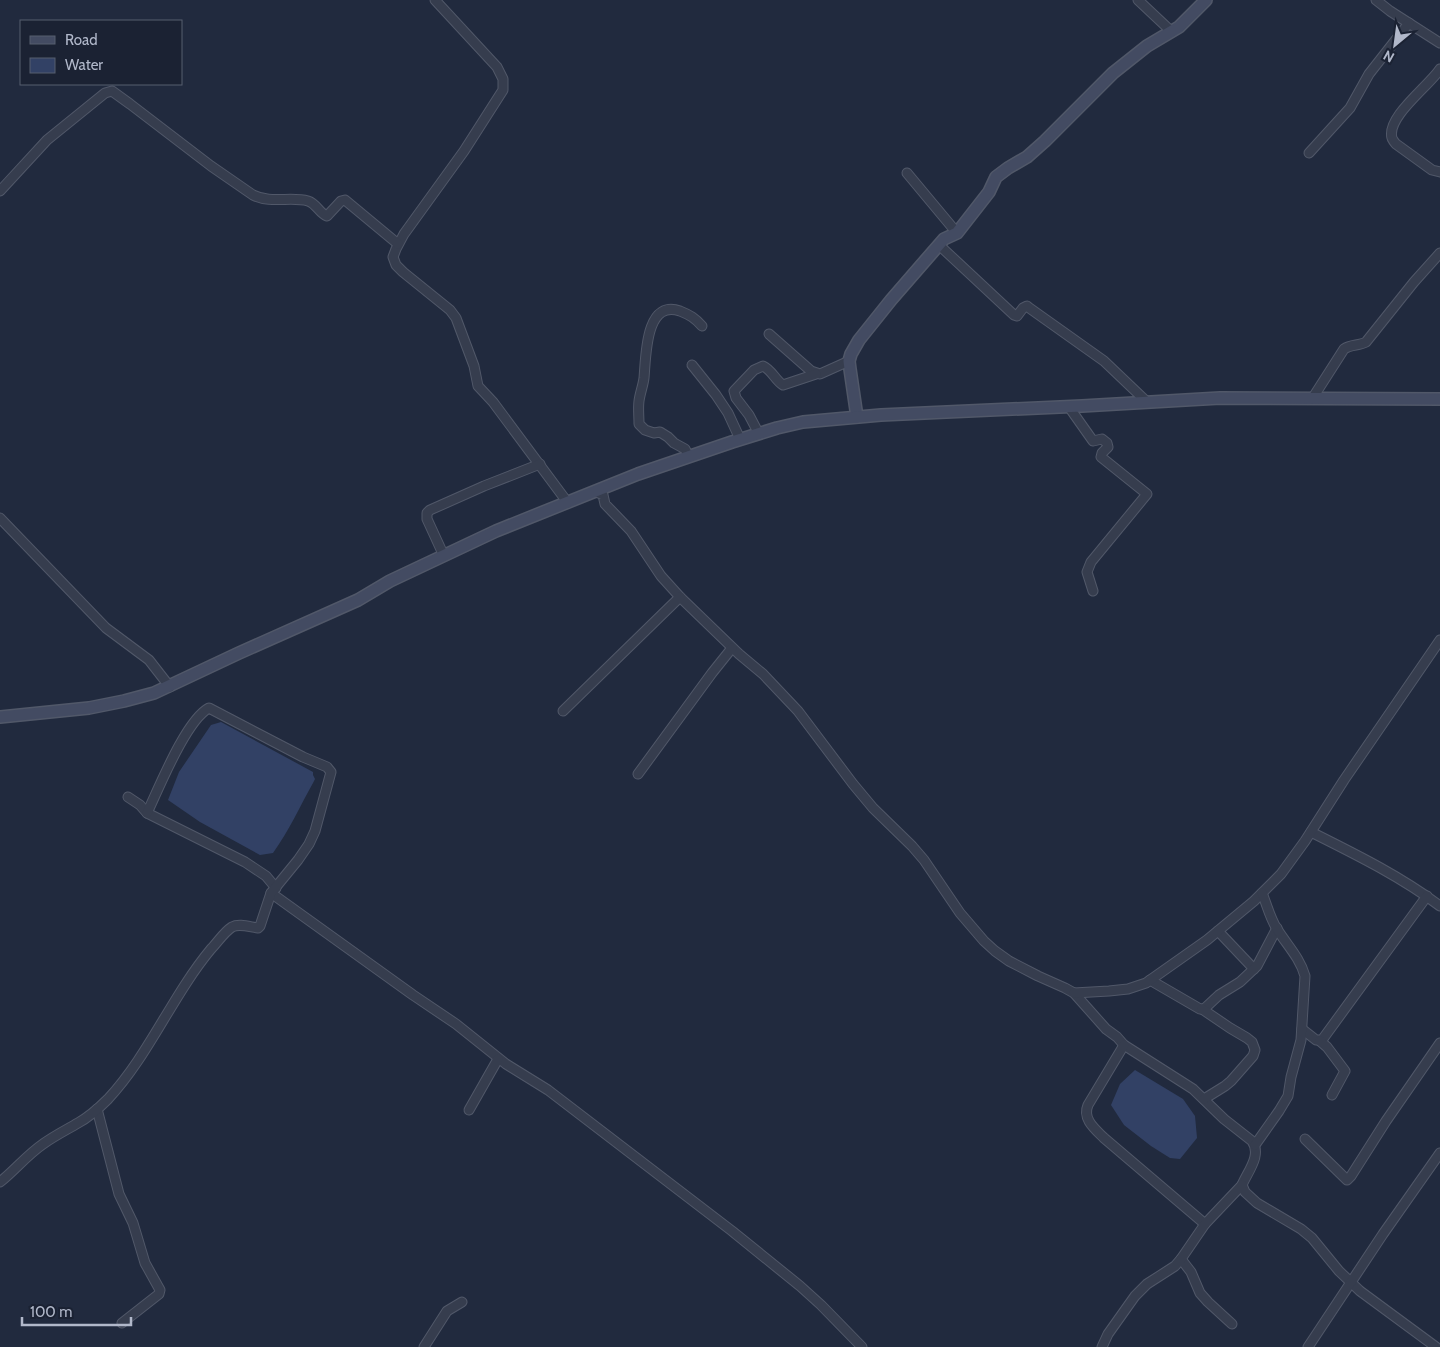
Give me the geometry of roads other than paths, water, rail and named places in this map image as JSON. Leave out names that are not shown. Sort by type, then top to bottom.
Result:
[{"type":"street","points":[[435,0],[497,67],[504,79],[503,90],[464,151],[404,234],[393,256],[396,264],[403,272],[450,310],[456,318],[474,366],[478,386],[493,402],[568,503]]},
{"type":"street","points":[[1138,0],[1172,32]]},
{"type":"street","points":[[857,417],[849,361],[859,340],[944,239],[957,233],[990,192],[996,178],[1008,168],[1027,157],[1118,68],[1147,46],[1172,32],[1206,0]]},
{"type":"street","points":[[1376,0],[1440,43]]},
{"type":"street","points":[[1309,153],[1350,108],[1369,74],[1409,23]]},
{"type":"street","points":[[1440,70],[1399,113],[1391,130],[1392,138],[1396,144],[1432,170],[1440,172]]},
{"type":"street","points":[[0,191],[47,140],[105,93],[112,92],[116,93],[211,166],[253,195],[276,200],[306,200],[315,204],[327,216],[341,201],[345,200],[398,244]]},
{"type":"street","points":[[907,173],[957,233]]},
{"type":"street","points":[[939,246],[1014,315],[1017,316],[1022,308],[1027,306],[1104,361],[1147,402]]},
{"type":"street","points":[[1312,399],[1344,349],[1366,342],[1440,252]]},
{"type":"street","points":[[689,457],[685,449],[660,432],[654,433],[640,427],[638,424],[639,400],[644,378],[648,337],[658,314],[662,311],[674,309],[694,318],[702,326]]},
{"type":"street","points":[[769,334],[816,374]]},
{"type":"street","points":[[759,434],[734,393],[735,388],[754,370],[761,366],[769,369],[783,385],[816,374],[825,373],[849,361]]},
{"type":"street","points":[[692,365],[728,413],[740,439]]},
{"type":"street","points":[[0,717],[89,708],[142,697],[170,687],[222,661],[358,600],[390,582],[496,531],[595,491],[689,457],[740,439],[803,422],[857,417],[1220,398],[1440,399]]},
{"type":"street","points":[[1069,406],[1093,441],[1102,440],[1107,443],[1108,447],[1101,457],[1147,494],[1091,562],[1087,572],[1094,591]]},
{"type":"street","points":[[444,556],[428,519],[427,513],[430,510],[540,464]]},
{"type":"street","points":[[595,491],[603,496],[605,504],[631,531],[661,576],[680,597],[732,648],[763,674],[798,711],[852,784],[873,808],[912,846],[968,923],[990,947],[1027,970],[1074,993],[1124,1046],[1193,1089],[1255,1145],[1254,1162],[1242,1185],[1205,1224],[1181,1259],[1168,1272],[1147,1284],[1135,1296],[1108,1334],[1102,1347]]},
{"type":"street","points":[[0,518],[106,628],[149,660],[170,687]]},
{"type":"street","points":[[563,711],[680,597]]},
{"type":"street","points":[[1074,993],[1109,992],[1128,989],[1150,980],[1207,940],[1262,893],[1281,874],[1311,832],[1344,780],[1440,640]]},
{"type":"street","points":[[638,774],[732,648]]},
{"type":"street","points":[[0,1182],[42,1144],[79,1123],[97,1109],[122,1083],[192,975],[224,934],[235,926],[258,928],[260,926],[273,891],[298,860],[315,831],[331,772],[327,766],[302,757],[209,708],[196,718],[186,733],[147,813]]},
{"type":"street","points":[[128,797],[140,805],[147,813],[245,862],[266,876],[273,891],[405,990],[456,1024],[498,1058],[548,1090],[774,1264],[821,1305],[862,1347]]},
{"type":"street","points":[[1311,832],[1371,862],[1440,906]]},
{"type":"street","points":[[1255,1145],[1288,1096],[1301,1040],[1305,976],[1302,966],[1270,915],[1262,893]]},
{"type":"street","points":[[1320,1041],[1427,896]]},
{"type":"street","points":[[1202,1009],[1240,982],[1254,969],[1277,928]]},
{"type":"street","points":[[1218,931],[1254,969]]},
{"type":"street","points":[[1150,980],[1202,1009],[1247,1038],[1252,1042],[1256,1050],[1231,1081],[1204,1099]]},
{"type":"street","points":[[1302,1030],[1320,1041],[1345,1071],[1332,1095]]},
{"type":"street","points":[[1305,1139],[1347,1180],[1352,1176],[1386,1121],[1440,1043]]},
{"type":"street","points":[[1124,1046],[1088,1105],[1086,1116],[1104,1138],[1205,1224]]},
{"type":"street","points":[[469,1110],[498,1058]]},
{"type":"street","points":[[97,1109],[119,1194],[132,1223],[145,1263],[160,1290],[159,1294],[122,1323]]},
{"type":"street","points":[[1308,1347],[1440,1153]]},
{"type":"street","points":[[1242,1185],[1245,1192],[1257,1203],[1301,1229],[1312,1238],[1350,1283],[1436,1347]]},
{"type":"street","points":[[1181,1259],[1191,1272],[1200,1293],[1232,1324]]},
{"type":"street","points":[[424,1347],[447,1311],[462,1302]]},
{"type":"water","points":[[221,722],[313,772],[315,779],[273,853],[260,855],[200,822],[168,800],[179,772],[211,725]]},
{"type":"water","points":[[1135,1070],[1183,1099],[1195,1116],[1197,1138],[1180,1159],[1170,1158],[1124,1125],[1111,1105],[1120,1084]]}]
